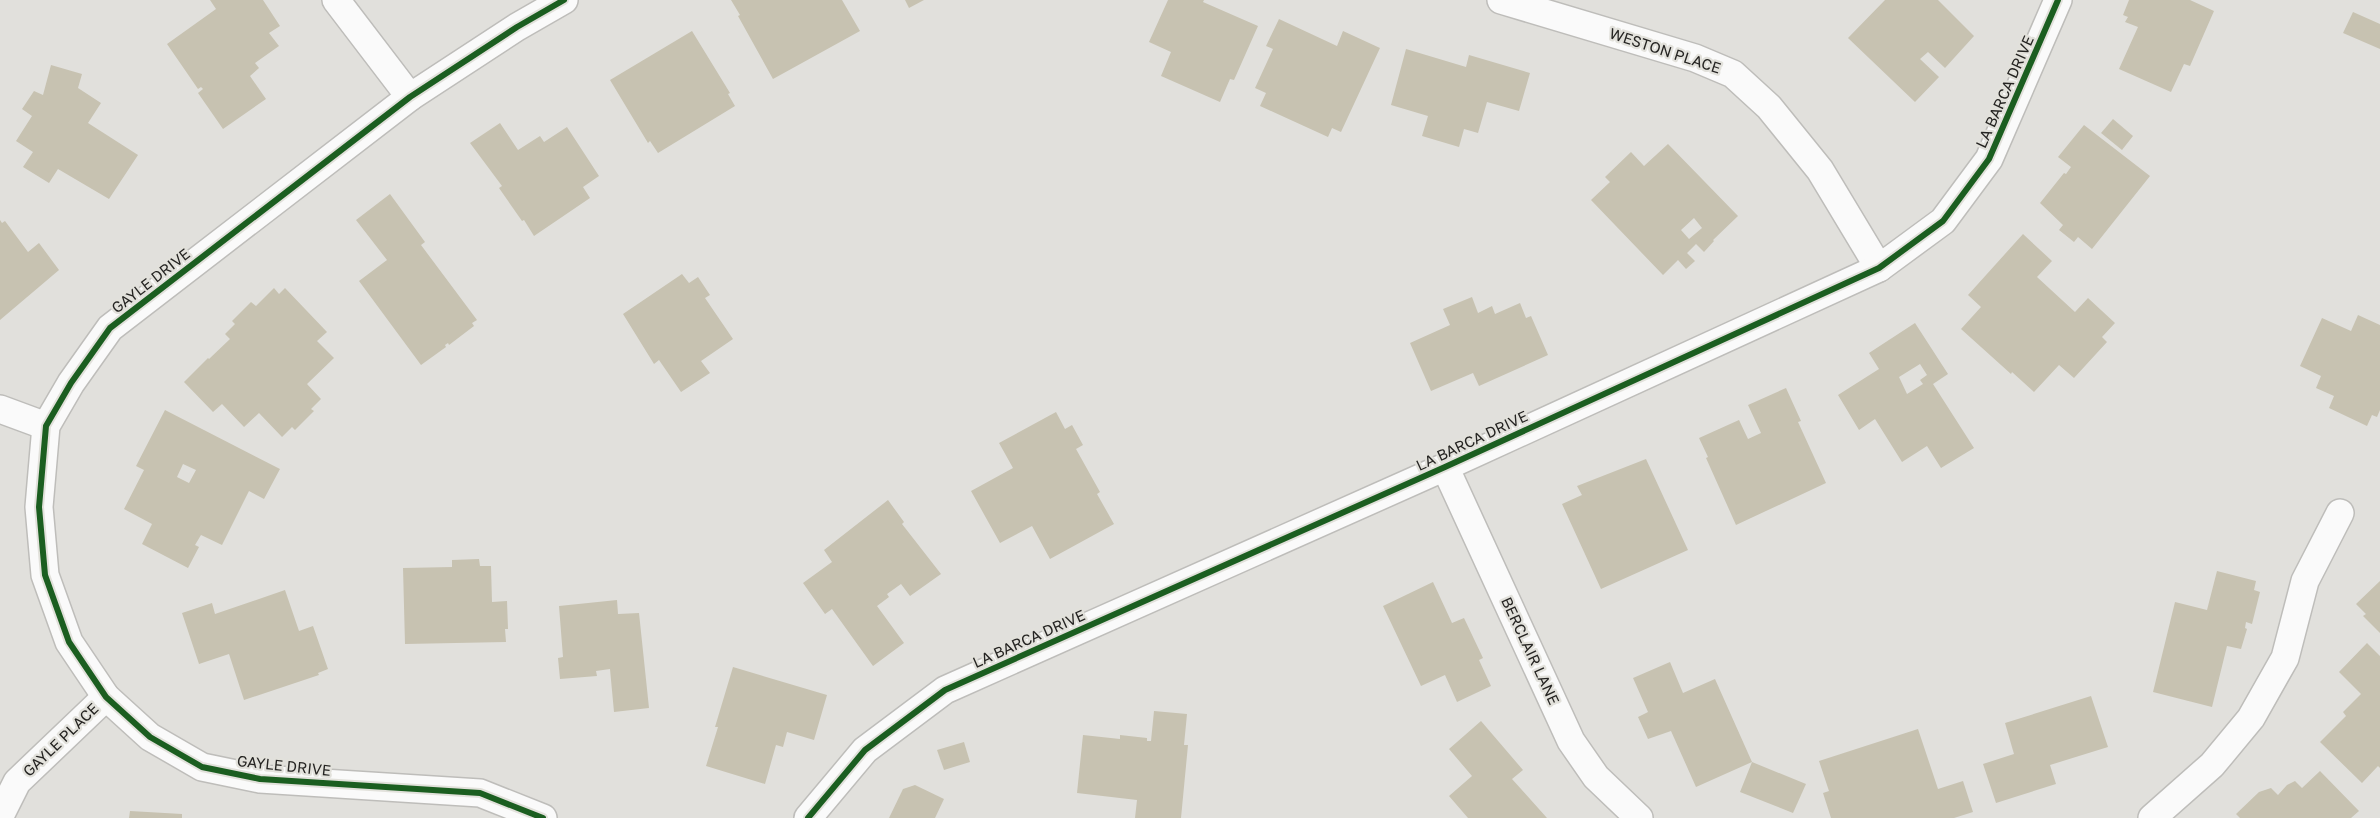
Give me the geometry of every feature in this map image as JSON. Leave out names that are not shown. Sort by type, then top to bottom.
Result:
[{"type":"street","points":[[336,0],[410,97]]},
{"type":"street","name":"GAYLE DRIVE","points":[[543,818],[480,793],[260,779],[202,767],[150,737],[106,697],[69,642],[45,575],[39,507],[46,426],[71,383],[110,328],[410,97],[517,27],[564,0]]},
{"type":"street","name":"WESTON PLACE","points":[[1502,0],[1695,58],[1733,74],[1769,107],[1820,171],[1879,268]]},
{"type":"street","name":"LA BARCA DRIVE","points":[[808,818],[865,750],[945,690],[1445,467],[1879,268],[1942,221],[1989,159],[2058,0]]},
{"type":"street","points":[[0,409],[46,426]]},
{"type":"street","name":"BERCLAIR LANE","points":[[1445,467],[1571,741],[1596,777],[1639,818]]},
{"type":"street","points":[[2152,818],[2212,765],[2251,718],[2285,658],[2305,581],[2340,513]]},
{"type":"street","name":"GAYLE PLACE","points":[[0,816],[16,782],[106,697]]},
{"type":"building","points":[[210,0],[263,0],[280,26],[269,33],[279,46],[255,63],[259,68],[250,76],[266,99],[223,129],[198,93],[203,89],[201,87],[198,89],[167,44],[216,9]]},
{"type":"building","points":[[731,0],[842,0],[860,31],[773,79]]},
{"type":"building","points":[[905,0],[924,0],[909,8]]},
{"type":"building","points":[[1168,0],[1204,0],[1203,2],[1258,26],[1234,80],[1230,79],[1220,102],[1161,76],[1171,52],[1149,42]]},
{"type":"building","points":[[1885,0],[1938,0],[1974,36],[1945,68],[1928,52],[1920,59],[1939,77],[1915,102],[1848,38]]},
{"type":"building","points":[[2129,0],[2190,0],[2214,11],[2190,66],[2184,64],[2171,92],[2119,69],[2138,27],[2125,22],[2128,17],[2123,15]]},
{"type":"building","points":[[2353,12],[2380,24],[2380,49],[2343,33]]},
{"type":"building","points":[[1279,19],[1337,46],[1343,31],[1380,48],[1341,132],[1332,128],[1328,137],[1260,106],[1266,93],[1255,88],[1273,49],[1266,46]]},
{"type":"building","points":[[692,31],[730,93],[728,94],[735,106],[658,153],[650,141],[648,143],[610,80]]},
{"type":"building","points":[[1406,49],[1466,67],[1469,55],[1530,73],[1519,111],[1487,102],[1478,133],[1464,129],[1459,147],[1422,136],[1428,116],[1391,105]]},
{"type":"building","points":[[51,65],[82,74],[78,88],[101,103],[88,123],[138,155],[109,199],[58,169],[49,183],[23,167],[33,152],[16,141],[32,116],[22,109],[34,91],[43,95]]},
{"type":"building","points":[[2113,119],[2133,136],[2122,150],[2101,133]]},
{"type":"building","points":[[500,123],[518,150],[540,136],[544,142],[567,127],[599,176],[583,187],[590,198],[534,236],[499,188],[502,186],[470,143]]},
{"type":"building","points":[[2084,125],[2150,176],[2092,249],[2078,237],[2074,242],[2059,230],[2063,225],[2040,203],[2071,167],[2058,157]]},
{"type":"building","points":[[1668,144],[1738,216],[1704,252],[1696,244],[1687,253],[1695,261],[1686,269],[1678,260],[1663,275],[1591,200],[1610,182],[1605,177],[1631,152],[1644,166]],"holes":[[[1694,218],[1702,228],[1689,239],[1681,230]]]},
{"type":"building","points":[[390,194],[425,242],[421,245],[477,320],[472,323],[474,326],[449,345],[448,343],[445,345],[446,347],[421,365],[359,281],[387,260],[356,220]]},
{"type":"building","points":[[0,220],[2,223],[5,221],[28,252],[39,243],[59,270],[0,320]]},
{"type":"building","points":[[2023,234],[2052,261],[2037,277],[2075,312],[2088,298],[2115,323],[2102,337],[2107,342],[2074,378],[2059,365],[2034,392],[1961,329],[1981,307],[1968,295]]},
{"type":"building","points":[[682,274],[689,283],[698,277],[710,295],[705,298],[733,339],[701,361],[710,373],[681,392],[659,360],[654,364],[623,314]]},
{"type":"building","points":[[274,288],[279,294],[285,288],[327,332],[317,341],[334,358],[307,384],[321,399],[311,409],[314,411],[295,430],[292,427],[282,437],[259,413],[244,427],[222,404],[213,412],[184,382],[230,339],[225,334],[235,324],[232,321],[251,302],[256,306]]},
{"type":"building","points":[[1472,297],[1478,313],[1492,306],[1495,314],[1520,303],[1526,318],[1531,316],[1548,355],[1479,386],[1473,373],[1431,391],[1410,343],[1450,325],[1443,309]]},
{"type":"building","points":[[2358,315],[2380,325],[2380,410],[2377,417],[2372,415],[2367,426],[2329,408],[2334,396],[2316,388],[2321,376],[2300,366],[2322,318],[2351,331]]},
{"type":"building","points":[[1915,323],[1948,374],[1933,384],[1974,448],[1941,468],[1927,446],[1902,462],[1875,419],[1859,430],[1838,395],[1879,369],[1869,353]],"holes":[[[1920,364],[1927,375],[1920,380],[1923,384],[1907,394],[1899,377]]]},
{"type":"building","points":[[1786,388],[1801,421],[1798,422],[1826,483],[1736,525],[1699,438],[1739,420],[1748,439],[1761,433],[1748,405]]},
{"type":"building","points":[[165,410],[280,469],[264,499],[249,491],[222,545],[201,535],[195,545],[199,547],[188,568],[142,544],[152,524],[124,509],[144,470],[136,466]],"holes":[[[183,464],[196,470],[189,483],[177,477]]]},
{"type":"building","points":[[1056,412],[1065,429],[1072,425],[1083,445],[1076,449],[1100,492],[1097,494],[1114,524],[1050,559],[1032,526],[1000,543],[971,491],[1013,468],[999,443]]},
{"type":"building","points":[[1646,459],[1688,550],[1601,589],[1562,504],[1582,495],[1577,486]]},
{"type":"building","points":[[888,500],[904,522],[902,524],[941,574],[910,596],[901,584],[887,594],[889,597],[877,606],[904,643],[873,666],[832,609],[825,614],[803,583],[832,562],[824,550]]},
{"type":"building","points":[[479,559],[480,566],[491,566],[492,602],[507,601],[506,642],[405,644],[403,568],[452,567],[452,560]]},
{"type":"building","points":[[2217,571],[2256,581],[2254,590],[2260,592],[2252,624],[2246,622],[2245,628],[2247,629],[2241,649],[2227,646],[2212,707],[2153,692],[2175,602],[2207,610]]},
{"type":"building","points":[[2380,581],[2380,633],[2363,616],[2366,614],[2356,604]]},
{"type":"building","points":[[1433,582],[1452,623],[1464,618],[1483,658],[1479,660],[1491,686],[1457,702],[1445,675],[1421,686],[1383,606]]},
{"type":"building","points":[[285,590],[299,631],[313,626],[328,669],[318,673],[319,675],[244,700],[229,654],[199,664],[182,613],[212,603],[215,614]]},
{"type":"building","points":[[617,600],[618,614],[639,613],[649,708],[614,712],[610,669],[596,671],[597,676],[560,679],[558,658],[563,657],[559,606]]},
{"type":"building","points":[[2367,643],[2380,656],[2380,768],[2378,766],[2362,783],[2320,742],[2346,716],[2343,712],[2361,694],[2339,672]]},
{"type":"building","points":[[1670,662],[1683,693],[1715,679],[1752,762],[1696,787],[1671,731],[1648,739],[1638,717],[1648,712],[1633,678]]},
{"type":"building","points":[[733,667],[827,695],[814,740],[787,732],[783,747],[776,745],[765,784],[706,766]]},
{"type":"building","points":[[2091,696],[2108,747],[2050,765],[2056,784],[1996,803],[1983,764],[2014,754],[2005,723]]},
{"type":"building","points":[[1154,711],[1187,714],[1184,745],[1188,745],[1181,818],[1135,818],[1137,800],[1077,793],[1083,735],[1120,739],[1120,735],[1147,738],[1147,741],[1151,741]]},
{"type":"building","points":[[1481,721],[1523,770],[1512,779],[1547,818],[1468,818],[1449,796],[1472,776],[1449,749]]},
{"type":"building","points":[[1918,729],[1938,789],[1963,781],[1973,812],[1954,818],[1831,818],[1823,793],[1829,791],[1819,761]]},
{"type":"building","points":[[964,742],[970,762],[944,770],[937,750]]},
{"type":"building","points":[[1752,762],[1806,784],[1793,813],[1740,792]]},
{"type":"building","points":[[2320,771],[2359,811],[2351,818],[2240,818],[2236,814],[2259,792],[2271,788],[2278,795],[2287,785],[2295,781],[2302,788]]},
{"type":"building","points":[[915,785],[944,799],[935,818],[889,818],[903,789]]},
{"type":"building","points":[[130,811],[182,814],[182,818],[129,818]]},
{"type":"cycle path","points":[[543,818],[480,793],[260,779],[202,767],[150,737],[106,697],[69,642],[45,575],[39,507],[46,426],[71,383],[110,328],[410,97],[517,27],[564,0]]},
{"type":"cycle path","points":[[808,818],[865,750],[945,690],[1445,467],[1879,268],[1943,221],[1989,159],[2058,0]]}]
